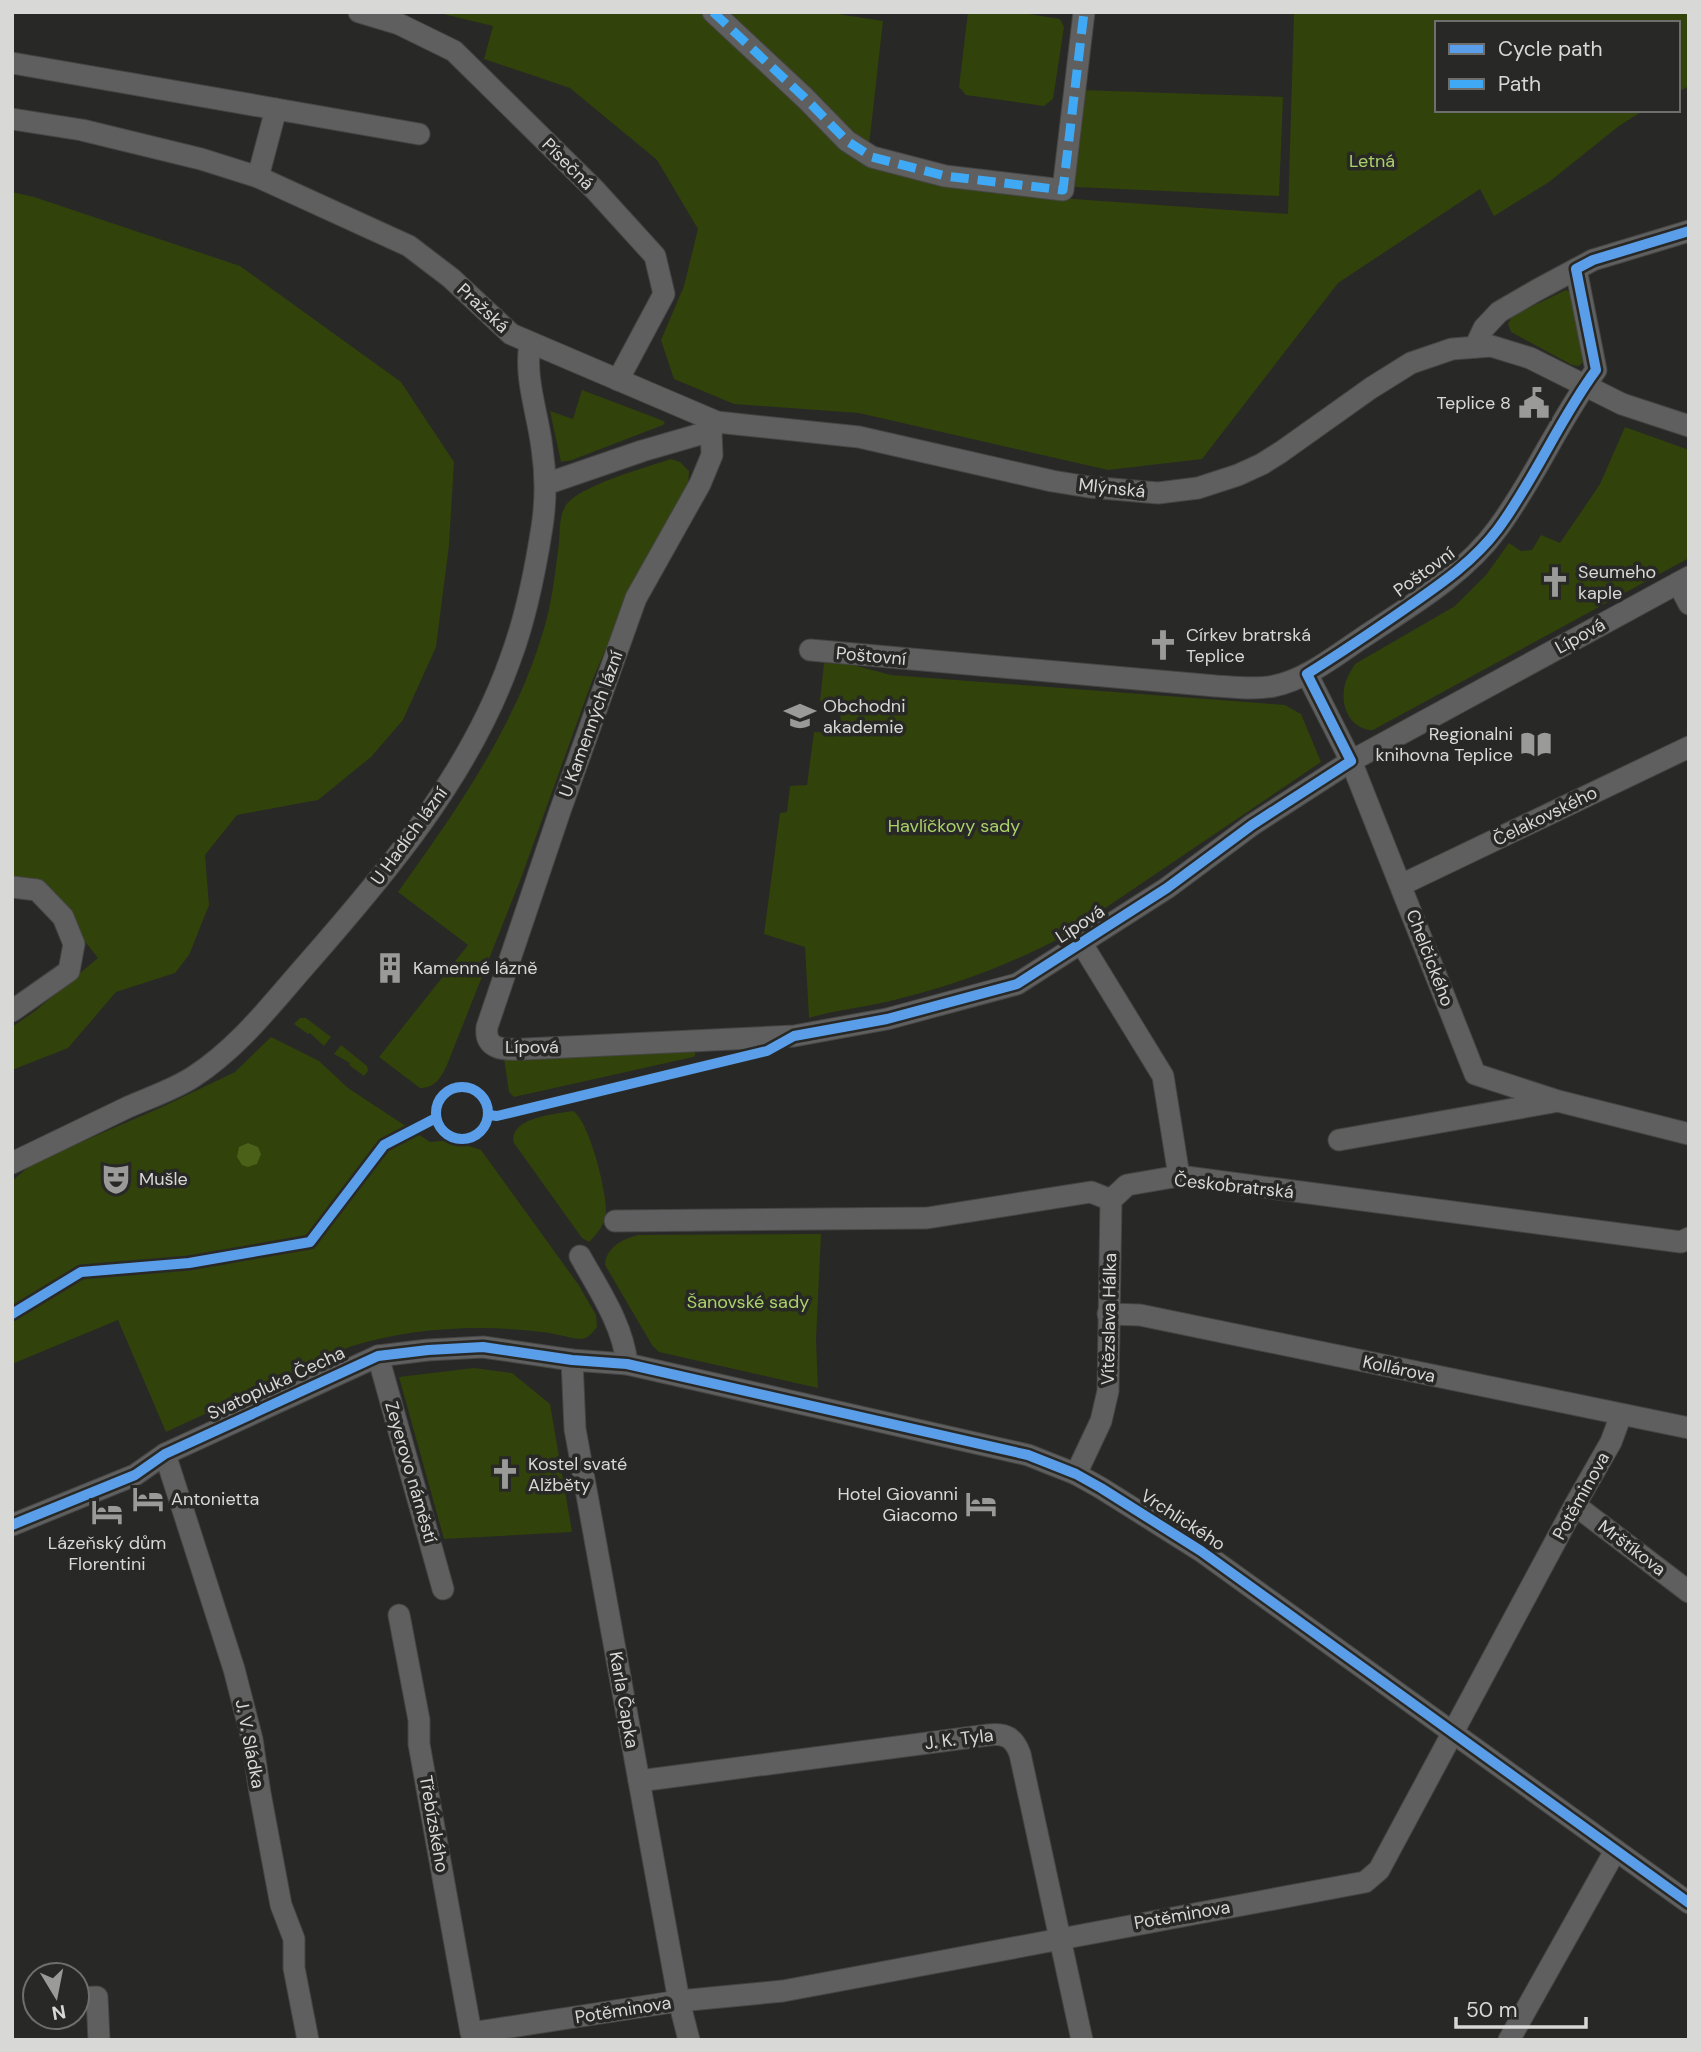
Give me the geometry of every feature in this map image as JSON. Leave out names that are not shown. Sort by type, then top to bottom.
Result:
[{"type":"street","name":"Písečná","points":[[359,12],[399,24],[454,51],[595,190],[654,256],[664,294],[618,380]]},
{"type":"street","points":[[713,12],[848,141],[872,157],[945,176],[1063,190],[1084,12]]},
{"type":"street","points":[[12,62],[419,134]]},
{"type":"street","points":[[258,177],[276,110]]},
{"type":"street","name":"Pražská","points":[[12,119],[82,130],[201,159],[258,177],[409,246],[451,278],[511,334],[618,380],[714,427]]},
{"type":"street","points":[[1475,347],[1484,328],[1499,312],[1592,260],[1689,231]]},
{"type":"street","name":"Poštovní","points":[[810,650],[1216,686],[1273,687],[1307,674],[1450,578],[1476,555],[1498,529],[1538,468],[1595,370],[1576,269]]},
{"type":"street","name":"U Hadích lázní","points":[[12,1163],[192,1078],[224,1055],[250,1030],[334,933],[433,806],[494,699],[510,662],[529,594],[542,526],[546,484],[527,360],[530,344]]},
{"type":"street","name":"Mlýnská","points":[[714,427],[859,437],[1052,481],[1158,493],[1198,488],[1238,475],[1282,453],[1332,415],[1411,363],[1452,349],[1490,346],[1519,354],[1622,404],[1689,426]]},
{"type":"street","points":[[546,484],[714,427]]},
{"type":"street","name":"U Kamenných lázní","points":[[487,1027],[636,598],[700,484],[712,455],[714,427]]},
{"type":"street","points":[[1683,580],[1689,604]]},
{"type":"street","name":"Lípová","points":[[487,1027],[486,1035],[490,1043],[506,1050],[794,1036],[887,1019],[1017,984],[1167,888],[1252,825],[1351,761],[1683,580]]},
{"type":"street","points":[[1307,674],[1351,761]]},
{"type":"street","name":"Čelakovského","points":[[1401,885],[1689,747]]},
{"type":"street","name":"Chelčického","points":[[1351,761],[1475,1074],[1558,1101],[1689,1134]]},
{"type":"street","points":[[12,887],[37,890],[63,917],[74,944],[69,971],[12,1011]]},
{"type":"street","points":[[1082,944],[1164,1076],[1179,1177]]},
{"type":"street","name":"Chelčického","points":[[1339,1140],[1558,1101]]},
{"type":"street","name":"Českobratrská","points":[[1111,1200],[1127,1185],[1179,1177],[1681,1242],[1689,1238]]},
{"type":"street","points":[[615,1221],[927,1219],[1091,1192],[1111,1200]]},
{"type":"street","name":"Vítězslava Hálka","points":[[1076,1474],[1093,1441],[1106,1404],[1111,1200]]},
{"type":"street","points":[[580,1256],[617,1327],[627,1364]]},
{"type":"street","name":"Kollárova","points":[[1108,1314],[1140,1315],[1689,1428]]},
{"type":"street","name":"Svatopluka Čecha","points":[[12,1525],[135,1475],[165,1454],[378,1356],[483,1347],[572,1360]]},
{"type":"street","name":"Zeyerovo náměstí","points":[[378,1356],[443,1589]]},
{"type":"street","name":"Vrchlického","points":[[572,1360],[627,1364],[1028,1455],[1076,1474],[1201,1551],[1689,1903]]},
{"type":"street","name":"Karla Čapka","points":[[572,1360],[575,1429],[679,2001],[689,2040]]},
{"type":"street","name":"Potěminova","points":[[471,2033],[679,2001],[783,1991],[1365,1882],[1379,1870],[1611,1443],[1621,1415]]},
{"type":"street","name":"J. V. Sládka","points":[[165,1454],[234,1669],[253,1739],[281,1905],[294,1939],[294,1968],[308,2040]]},
{"type":"street","name":"Mrštíkova","points":[[1575,1505],[1689,1592]]},
{"type":"street","name":"Třebízského","points":[[399,1615],[419,1720],[419,1744],[471,2033]]},
{"type":"street","name":"J. K. Tyla","points":[[639,1781],[1001,1733],[1010,1737],[1016,1743],[1020,1754],[1083,2040]]},
{"type":"street","points":[[1508,2040],[1615,1851]]},
{"type":"street","points":[[91,1997],[97,1997],[99,2040]]},
{"type":"green space","name":"Letná","points":[[435,12],[825,12],[883,21],[867,163],[1045,197],[1288,214],[1294,12],[1689,12],[1689,86],[1680,91],[1680,21],[1435,21],[1435,112],[1641,112],[1619,126],[1549,182],[1494,216],[1480,189],[1338,283],[1202,459],[1108,470],[859,413],[734,404],[674,379],[661,340],[684,286],[698,229],[657,160],[570,88],[484,59],[493,26]]},
{"type":"green space","points":[[968,12],[1016,12],[1060,19],[1064,27],[1053,99],[1044,106],[966,95],[959,87]]},
{"type":"green space","points":[[1080,90],[1283,97],[1279,196],[1075,187]]},
{"type":"green space","points":[[12,192],[240,266],[401,382],[454,462],[449,545],[436,647],[403,720],[371,757],[318,800],[237,815],[205,855],[209,905],[189,955],[175,973],[116,992],[68,1048],[12,1070],[12,1027],[98,958],[69,925],[12,879]]},
{"type":"green space","points":[[1566,290],[1571,293],[1584,361],[1579,366],[1572,365],[1511,332],[1508,324],[1512,316]]},
{"type":"green space","points":[[582,390],[665,422],[561,462],[550,411],[573,419]]},
{"type":"green space","points":[[1625,427],[1689,450],[1689,558],[1373,730],[1354,723],[1344,705],[1344,697],[1345,683],[1355,664],[1455,606],[1486,575],[1509,543],[1521,551],[1532,550],[1541,535],[1560,543],[1600,484]]},
{"type":"green space","points":[[671,459],[680,462],[689,471],[688,488],[619,618],[592,681],[521,878],[447,1065],[437,1081],[420,1088],[379,1057],[468,945],[398,892],[462,800],[500,736],[531,668],[551,599],[565,507],[572,499],[597,485]]},
{"type":"green space","name":"Havlíčkovy sady","points":[[824,663],[849,664],[891,675],[1285,705],[1301,714],[1321,762],[1064,936],[1044,946],[983,973],[941,987],[887,1002],[809,1018],[805,947],[764,934],[780,813],[787,812],[790,786],[807,785],[814,732],[841,733],[840,704],[820,701]]},
{"type":"green space","points":[[300,1018],[306,1018],[331,1037],[324,1046],[310,1033],[294,1024]]},
{"type":"green space","points":[[271,1037],[319,1061],[348,1088],[430,1142],[451,1140],[481,1150],[578,1284],[596,1315],[597,1327],[592,1333],[580,1339],[518,1330],[469,1328],[420,1332],[372,1341],[349,1347],[166,1432],[118,1320],[12,1364],[12,1181],[33,1163],[235,1072]]},
{"type":"green space","points":[[341,1045],[367,1066],[368,1071],[364,1076],[349,1065],[350,1063],[334,1054]]},
{"type":"green space","points":[[695,1050],[693,1057],[514,1097],[509,1092],[504,1058]]},
{"type":"green space","points":[[573,1111],[579,1117],[591,1143],[606,1204],[604,1222],[589,1242],[582,1238],[514,1143],[514,1135],[525,1123]]},
{"type":"green space","name":"Šanovské sady","points":[[821,1234],[816,1340],[818,1388],[659,1352],[652,1345],[605,1265],[612,1249],[638,1235]]},
{"type":"green space","points":[[474,1368],[512,1373],[550,1404],[572,1532],[444,1539],[399,1377]]},
{"type":"shaded area","points":[[248,1143],[258,1147],[261,1154],[257,1164],[248,1167],[242,1165],[237,1157],[239,1147]]},
{"type":"marked path","points":[[713,12],[847,141],[872,157],[945,176],[1063,190],[1084,12]]},
{"type":"cycle path","points":[[488,1115],[497,1116],[767,1051],[794,1036],[887,1019],[1017,984],[1167,888],[1252,825],[1351,761],[1307,674],[1397,615],[1457,571],[1489,541],[1511,510],[1596,370],[1576,269],[1593,260],[1689,231]]},
{"type":"cycle path","points":[[462,1087],[472,1089],[480,1095],[486,1103],[488,1113],[486,1123],[480,1131],[472,1137],[462,1139],[452,1137],[444,1131],[438,1123],[436,1113],[438,1103],[444,1095],[452,1089],[462,1087]]},
{"type":"cycle path","points":[[12,1314],[81,1272],[189,1263],[310,1242],[384,1145],[436,1118]]},
{"type":"cycle path","points":[[12,1525],[135,1475],[165,1454],[378,1356],[483,1347],[572,1360],[627,1364],[1028,1455],[1076,1474],[1201,1551],[1689,1903]]},
{"type":"place","name":"Teplice 8","points":[[1534,403]]},
{"type":"place","name":"Seumeho kaple","points":[[1555,582]]},
{"type":"place","name":"Církev bratrská Teplice","points":[[1163,645]]},
{"type":"place","name":"Obchodni akademie","points":[[800,716]]},
{"type":"place","name":"Regionalni knihovna Teplice","points":[[1536,744]]},
{"type":"place","name":"Kamenné lázně","points":[[390,968]]},
{"type":"place","name":"Mušle","points":[[116,1179]]},
{"type":"place","name":"Kostel svaté Alžběty","points":[[505,1474]]},
{"type":"place","name":"Antonietta","points":[[148,1499]]},
{"type":"place","name":"Hotel Giovanni Giacomo","points":[[981,1504]]},
{"type":"place","name":"Lázeňský dům Florentini","points":[[107,1512]]}]
